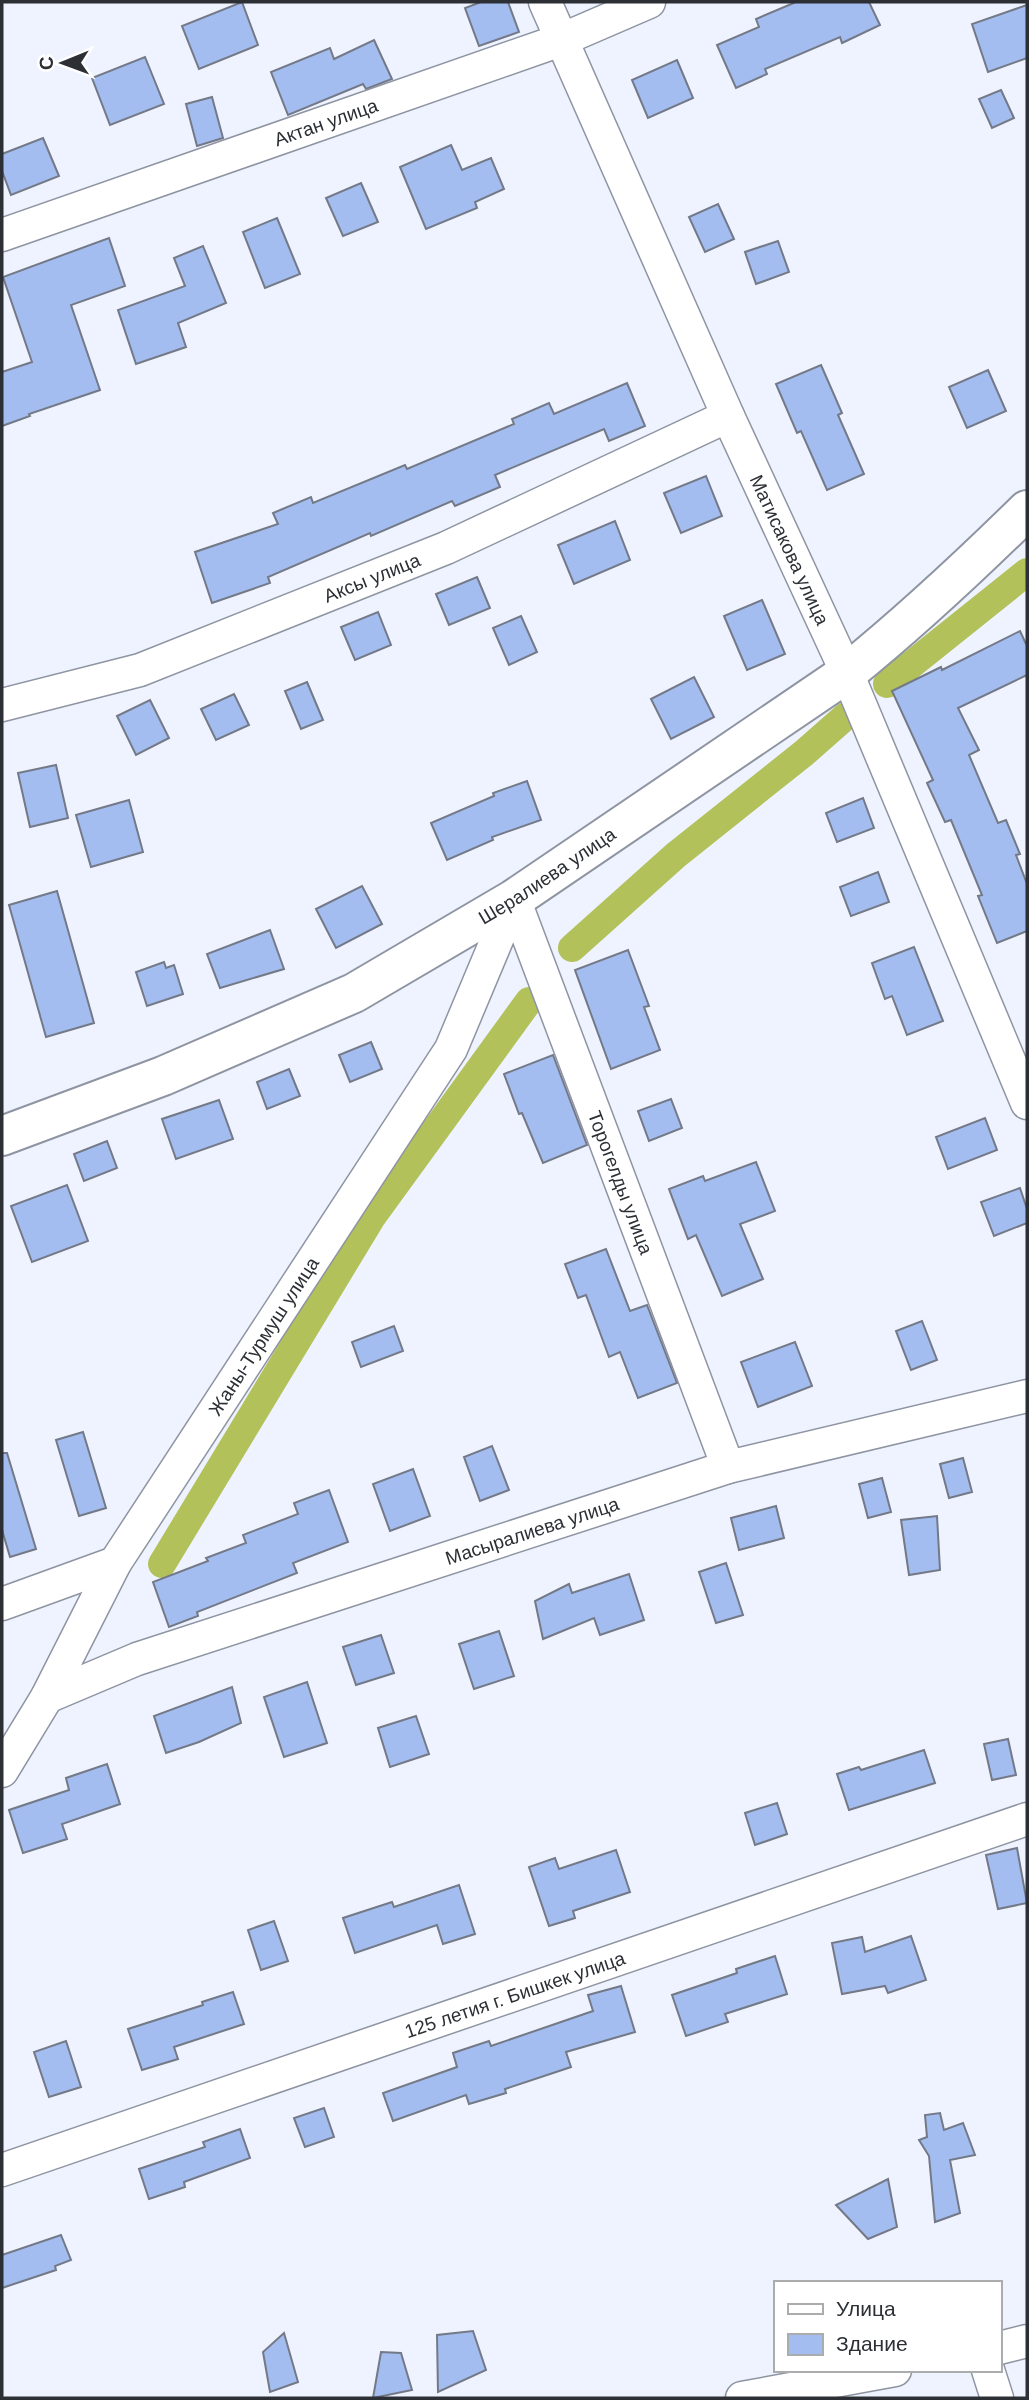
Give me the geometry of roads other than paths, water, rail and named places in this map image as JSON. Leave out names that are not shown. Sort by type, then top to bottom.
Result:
[{"type":"street","name":"Матисакова улица","points":[[545,2],[728,416],[847,673],[1027,1103]]},
{"type":"street","name":"Актан улица","points":[[2,235],[561,40],[649,2]]},
{"type":"street","name":"Аксы улица","points":[[2,705],[153,665],[446,548],[728,416]]},
{"type":"street","name":"Шералиева улица","points":[[2,1136],[163,1076],[354,993],[514,899],[847,673],[888,640],[1027,510]]},
{"type":"street","name":"Торогелды улица","points":[[514,899],[728,1467]]},
{"type":"street","name":"Жаны-Турмуш улица","points":[[2,1771],[47,1698],[115,1563],[451,1049],[514,899]]},
{"type":"street","name":"Масыралиева улица","points":[[47,1698],[137,1659],[728,1467],[1027,1396]]},
{"type":"street","points":[[2,1604],[115,1563]]},
{"type":"street","name":"125 летия г. Бишкек улица","points":[[2,2170],[1027,1819]]},
{"type":"street","points":[[1001,2348],[1027,2341]]},
{"type":"street","points":[[742,2398],[884,2372]]},
{"type":"street","points":[[989,2372],[997,2398]]},
{"type":"waterway","points":[[887,684],[1027,572]]},
{"type":"waterway","points":[[572,948],[676,855],[846,716]]},
{"type":"waterway","points":[[162,1564],[372,1217],[529,1001]]}]
